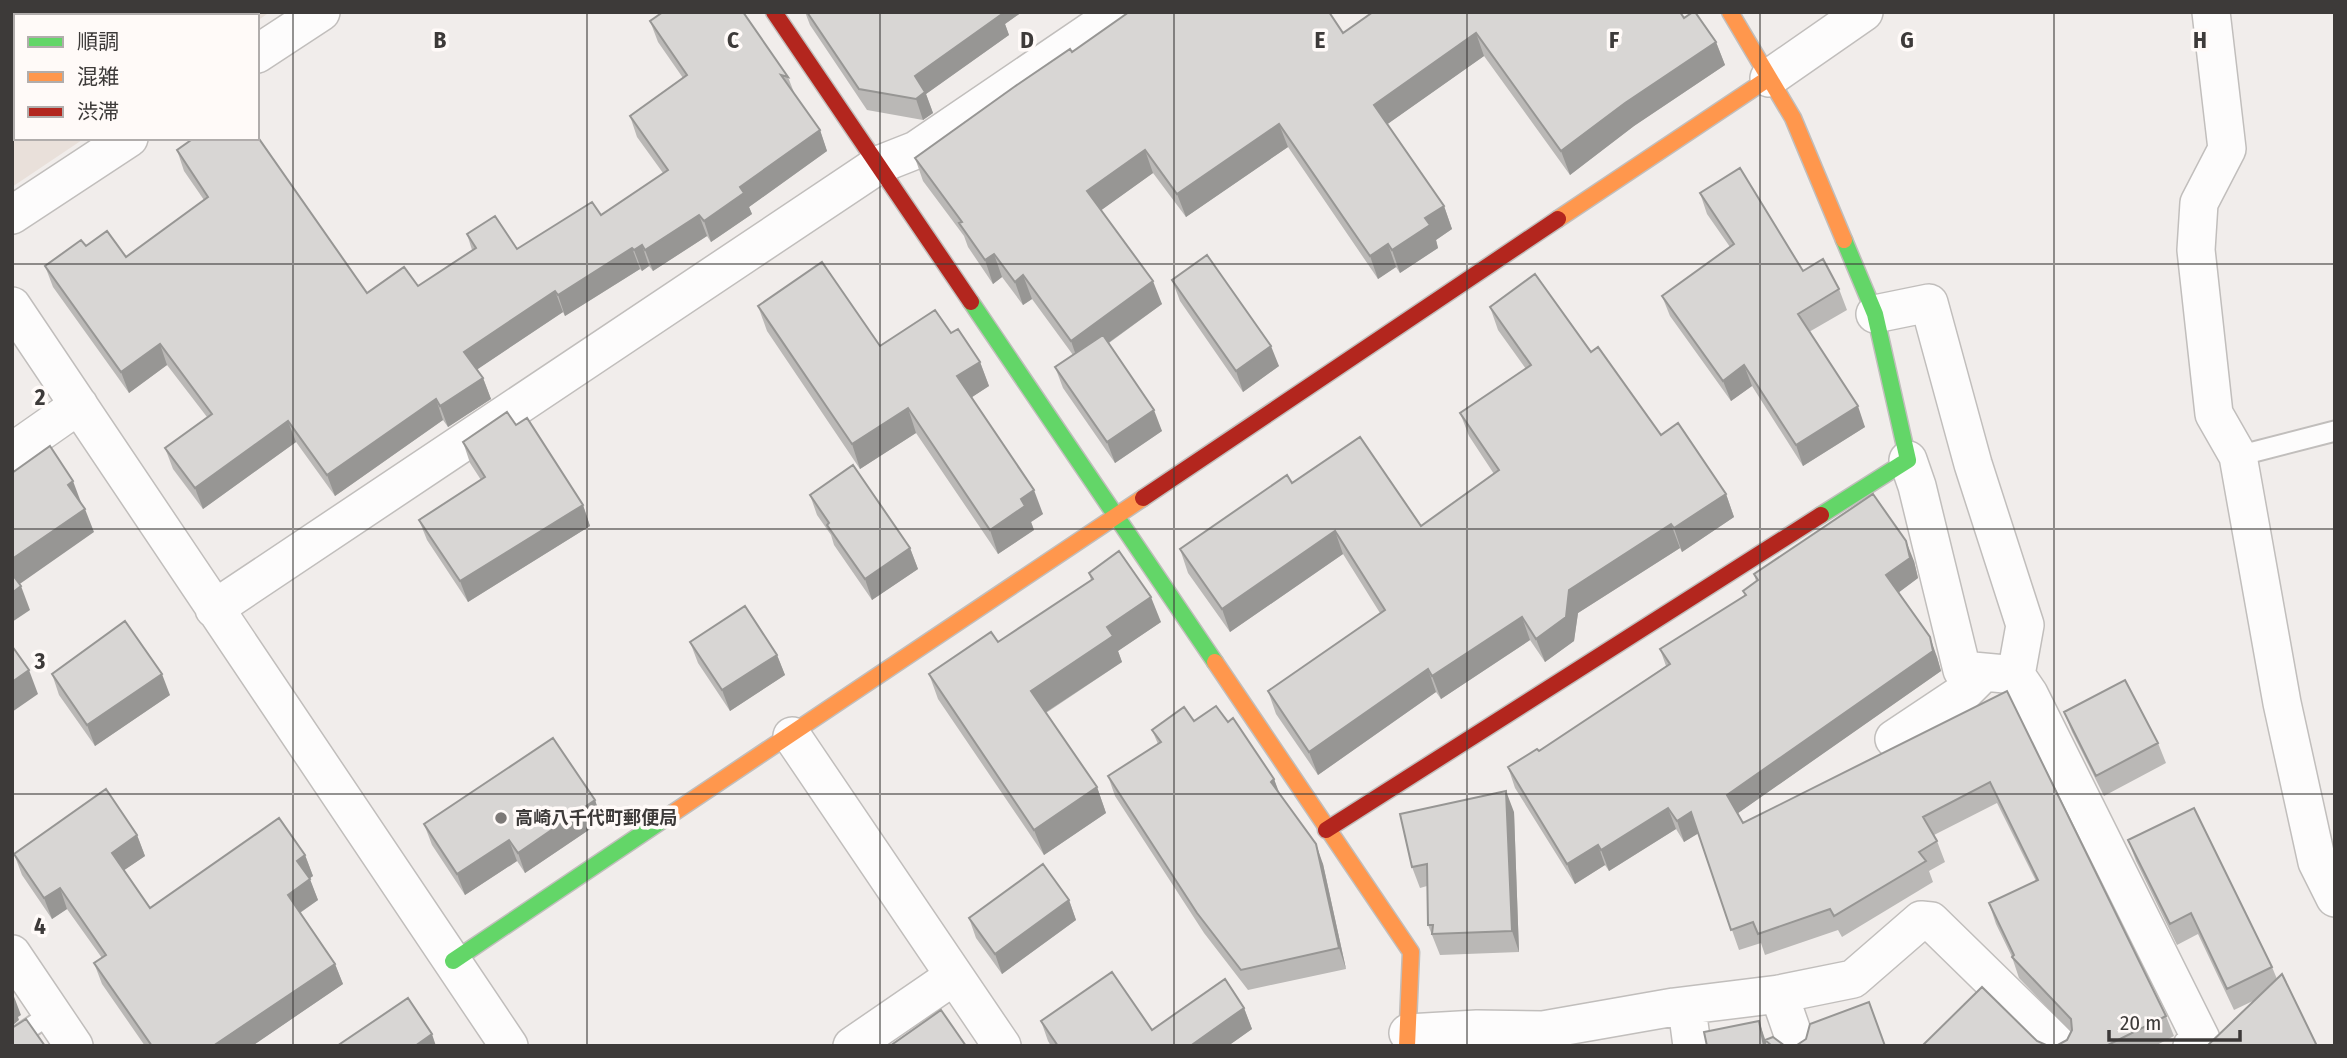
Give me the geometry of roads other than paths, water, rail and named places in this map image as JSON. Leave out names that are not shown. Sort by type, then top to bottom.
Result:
[{"type":"street","points":[[259,53],[321,12]]},
{"type":"street","points":[[774,12],[1118,517],[1326,830],[1412,952],[1408,1040],[1477,1028],[1543,1030],[1674,1007],[1686,1008],[1779,994],[1853,979],[1922,920],[1931,922],[2059,1046]]},
{"type":"street","points":[[214,609],[878,165],[916,150],[1119,12]]},
{"type":"street","points":[[1730,12],[1793,118],[1875,314],[1908,460],[1917,486],[1962,670],[2000,673],[2029,694],[2201,1039],[2192,1046]]},
{"type":"street","points":[[453,961],[1118,517],[1864,12]]},
{"type":"street","points":[[2211,12],[2227,149],[2199,203],[2196,250],[2214,414],[2238,456],[2282,702],[2317,862],[2335,898]]},
{"type":"street","points":[[12,215],[127,140]]},
{"type":"street","points":[[1875,314],[1929,303],[1973,464],[2025,625],[2000,673],[1894,739]]},
{"type":"street","points":[[12,306],[509,1046]]},
{"type":"street","points":[[12,452],[79,405]]},
{"type":"street","points":[[1326,830],[1908,460]]},
{"type":"street","points":[[792,736],[1002,1046]]},
{"type":"street","points":[[12,954],[74,1046]]},
{"type":"street","points":[[852,1046],[954,976]]},
{"type":"street","points":[[1779,994],[1797,1046]]},
{"type":"street","points":[[1686,1008],[1692,1046]]},
{"type":"lane","points":[[2238,456],[2335,431]]},
{"type":"lane","points":[[12,1040],[52,1013]]},
{"type":"place","name":"高崎八千代町郵便局","points":[[501,818]]}]
